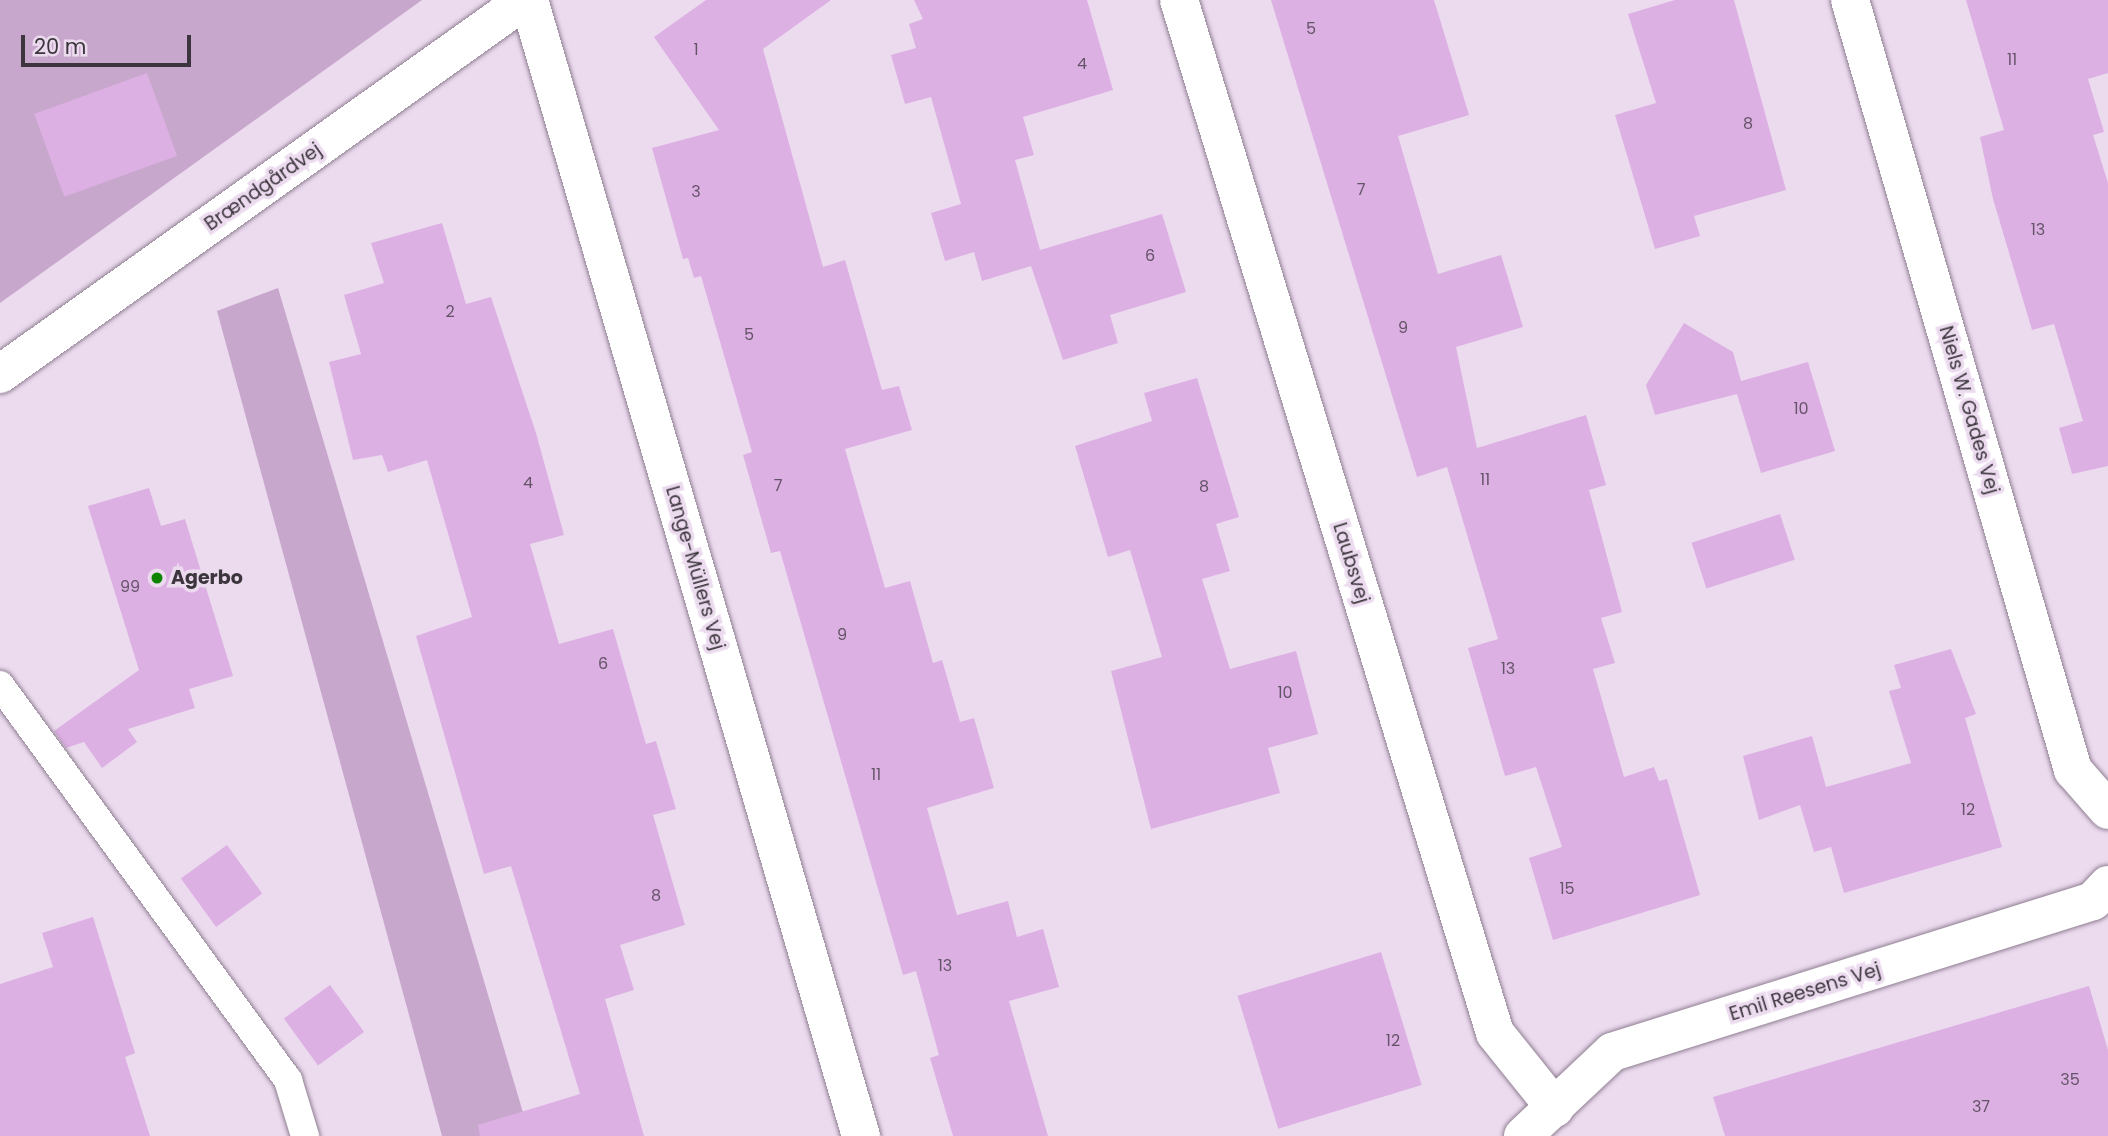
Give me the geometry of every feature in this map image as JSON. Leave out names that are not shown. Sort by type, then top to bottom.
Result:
[{"type":"street","name":"Brændgårdvej","points":[[0,374],[527,0]]},
{"type":"street","name":"Lange-Müllers Vej","points":[[527,0],[861,1136]]},
{"type":"street","name":"Laubsvej","points":[[1179,0],[1494,1033],[1555,1108]]},
{"type":"street","name":"Niels W. Gades Vej","points":[[1850,0],[2073,769],[2108,810]]},
{"type":"street","name":"Emil Reesens Vej","points":[[1523,1136],[1612,1052],[2093,901],[2108,885]]},
{"type":"lane","points":[[0,685],[288,1080],[305,1136]]},
{"type":"shaded area","points":[[0,0],[422,0],[0,303]]},
{"type":"shaded area","points":[[278,288],[530,1136],[442,1136],[217,311]]},
{"type":"building","points":[[706,0],[831,0],[763,49],[823,267],[845,260],[882,390],[899,386],[912,430],[845,449],[885,588],[910,581],[933,663],[942,660],[960,722],[974,718],[994,788],[927,808],[957,915],[1008,901],[1017,937],[1043,929],[1059,987],[1009,1001],[1048,1136],[953,1136],[930,1058],[939,1055],[916,971],[903,975],[780,551],[771,553],[743,455],[752,452],[701,276],[694,278],[688,258],[683,259],[652,148],[719,130],[654,37]]},
{"type":"building","points":[[914,0],[1087,0],[1113,90],[1023,117],[1034,155],[1015,160],[1040,250],[1162,214],[1186,292],[1110,315],[1118,343],[1063,360],[1031,266],[982,281],[974,252],[945,261],[931,213],[961,204],[931,97],[905,104],[891,55],[916,48],[909,24],[923,19]]},
{"type":"building","points":[[1271,0],[1434,0],[1469,115],[1398,136],[1438,274],[1501,255],[1523,327],[1456,347],[1477,448],[1586,415],[1606,485],[1589,490],[1622,612],[1601,618],[1615,663],[1593,669],[1624,777],[1654,767],[1659,781],[1667,779],[1700,895],[1553,940],[1529,858],[1562,847],[1536,767],[1505,776],[1468,648],[1498,639],[1447,467],[1417,477]]},
{"type":"building","points":[[1675,0],[1734,0],[1786,190],[1694,216],[1700,236],[1655,249],[1615,115],[1656,103],[1628,14]]},
{"type":"building","points":[[1966,0],[2108,0],[2108,73],[2088,79],[2104,132],[2093,135],[2108,183],[2108,466],[2072,474],[2059,428],[2083,421],[2054,324],[2032,330],[1993,199],[1980,137],[2004,130]]},
{"type":"building","points":[[147,73],[177,156],[64,197],[34,114]]},
{"type":"building","points":[[442,223],[466,304],[491,297],[536,433],[564,535],[530,544],[559,644],[613,629],[646,744],[656,741],[676,809],[653,815],[685,925],[620,945],[634,990],[605,999],[644,1136],[480,1136],[478,1125],[580,1094],[511,866],[484,874],[416,636],[472,617],[427,460],[388,472],[382,455],[353,460],[329,362],[361,354],[344,295],[384,283],[371,243]]},
{"type":"building","points":[[1684,323],[1733,352],[1741,381],[1808,362],[1835,451],[1761,473],[1737,394],[1655,415],[1646,385]]},
{"type":"building","points":[[1197,378],[1239,517],[1216,524],[1230,571],[1202,579],[1230,669],[1296,651],[1318,734],[1268,748],[1280,793],[1151,829],[1111,671],[1162,657],[1130,550],[1108,557],[1075,446],[1152,421],[1144,393]]},
{"type":"building","name":"Agerbo","points":[[149,488],[161,526],[185,519],[233,676],[189,689],[195,708],[128,729],[137,742],[102,768],[84,742],[66,748],[54,731],[139,670],[88,506]]},
{"type":"building","points":[[1780,514],[1795,560],[1706,588],[1692,543]]},
{"type":"building","points":[[1951,649],[1976,714],[1965,718],[2002,847],[1844,893],[1831,847],[1814,852],[1800,805],[1759,820],[1743,756],[1812,736],[1826,787],[1911,763],[1889,691],[1901,688],[1894,665]]},
{"type":"building","points":[[227,845],[262,894],[216,927],[181,879]]},
{"type":"building","points":[[93,917],[135,1053],[125,1057],[150,1136],[0,1136],[0,984],[53,967],[42,933]]},
{"type":"building","points":[[1381,952],[1422,1085],[1278,1129],[1238,996]]},
{"type":"building","points":[[330,985],[364,1032],[318,1065],[284,1019]]},
{"type":"building","points":[[2089,986],[2108,1050],[2108,1136],[1725,1136],[1713,1097]]},
{"type":"place","name":"Agerbo","points":[[157,578]]}]
